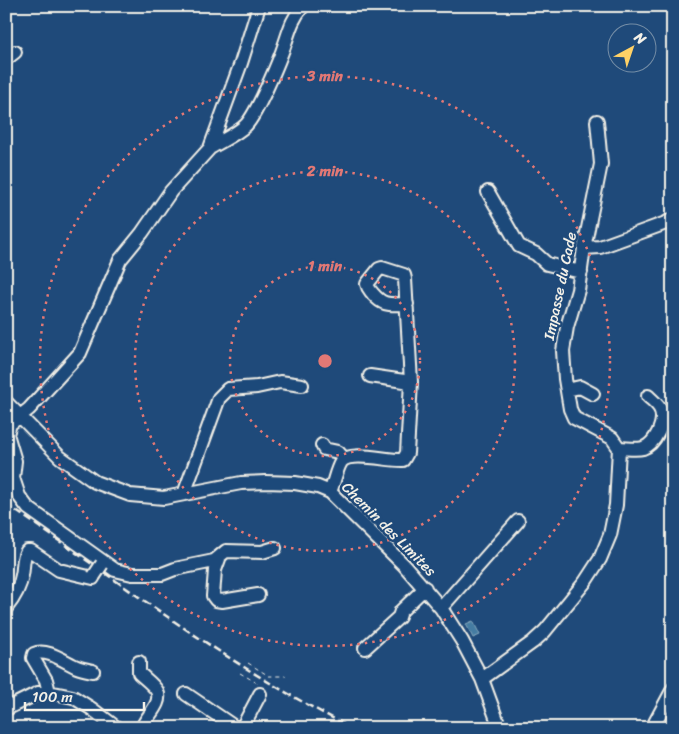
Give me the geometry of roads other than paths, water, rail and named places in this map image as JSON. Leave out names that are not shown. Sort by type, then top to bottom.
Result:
[{"type":"street","points":[[210,148],[241,63],[259,6]]},
{"type":"street","points":[[276,548],[262,552],[222,555],[175,568],[162,574],[132,574],[115,570],[28,508],[18,496],[13,478],[15,461],[7,434],[10,424],[21,416],[80,352],[120,260],[142,233],[171,191],[210,148],[245,126],[252,116],[282,51],[289,28],[296,14],[303,6]]},
{"type":"street","name":"Impasse du Cade","points":[[596,121],[601,164],[584,248],[578,290],[567,327],[563,351],[567,390],[574,418],[612,438],[619,448]]},
{"type":"street","points":[[488,192],[519,246],[536,254],[547,264],[581,272]]},
{"type":"street","points":[[584,248],[600,246],[673,219]]},
{"type":"street","points":[[330,492],[340,463],[348,456],[394,461],[403,460],[407,453],[411,382],[406,304]]},
{"type":"street","points":[[370,376],[411,382]]},
{"type":"street","points":[[184,494],[219,398],[228,389],[257,387],[280,382],[302,385]]},
{"type":"street","points":[[567,390],[580,387],[593,394]]},
{"type":"street","points":[[482,679],[545,631],[585,582],[600,559],[610,535],[616,505],[619,448],[642,448],[652,443],[662,413],[659,406],[648,396]]},
{"type":"street","name":"Chemin des Limites","points":[[6,402],[60,457],[95,482],[130,495],[164,498],[241,483],[266,482],[294,483],[318,487],[330,492],[425,588],[441,608],[482,679],[500,728]]},
{"type":"street","points":[[322,445],[324,449],[338,452],[344,459]]},
{"type":"street","points":[[441,608],[518,521]]},
{"type":"street","points":[[6,608],[18,591],[26,552],[31,551],[59,570],[92,578],[103,563]]},
{"type":"street","points":[[222,555],[215,570],[213,596],[216,600],[222,601],[258,595]]},
{"type":"street","points":[[365,648],[399,617],[401,611],[425,588]]},
{"type":"street","points":[[49,692],[46,680],[33,658],[34,654],[39,652],[47,654],[80,668],[94,671]]},
{"type":"street","points":[[139,662],[139,673],[157,690],[158,700],[156,706],[145,719],[142,728]]},
{"type":"street","points":[[652,728],[673,689]]},
{"type":"street","points":[[6,709],[38,693],[49,692],[73,697],[117,728]]},
{"type":"street","points":[[186,694],[236,728]]},
{"type":"street","points":[[242,728],[260,694]]},
{"type":"water","points":[[473,621],[480,635],[473,638],[466,624]]},
{"type":"railway","points":[[6,504],[218,651],[306,704],[352,728]]}]
